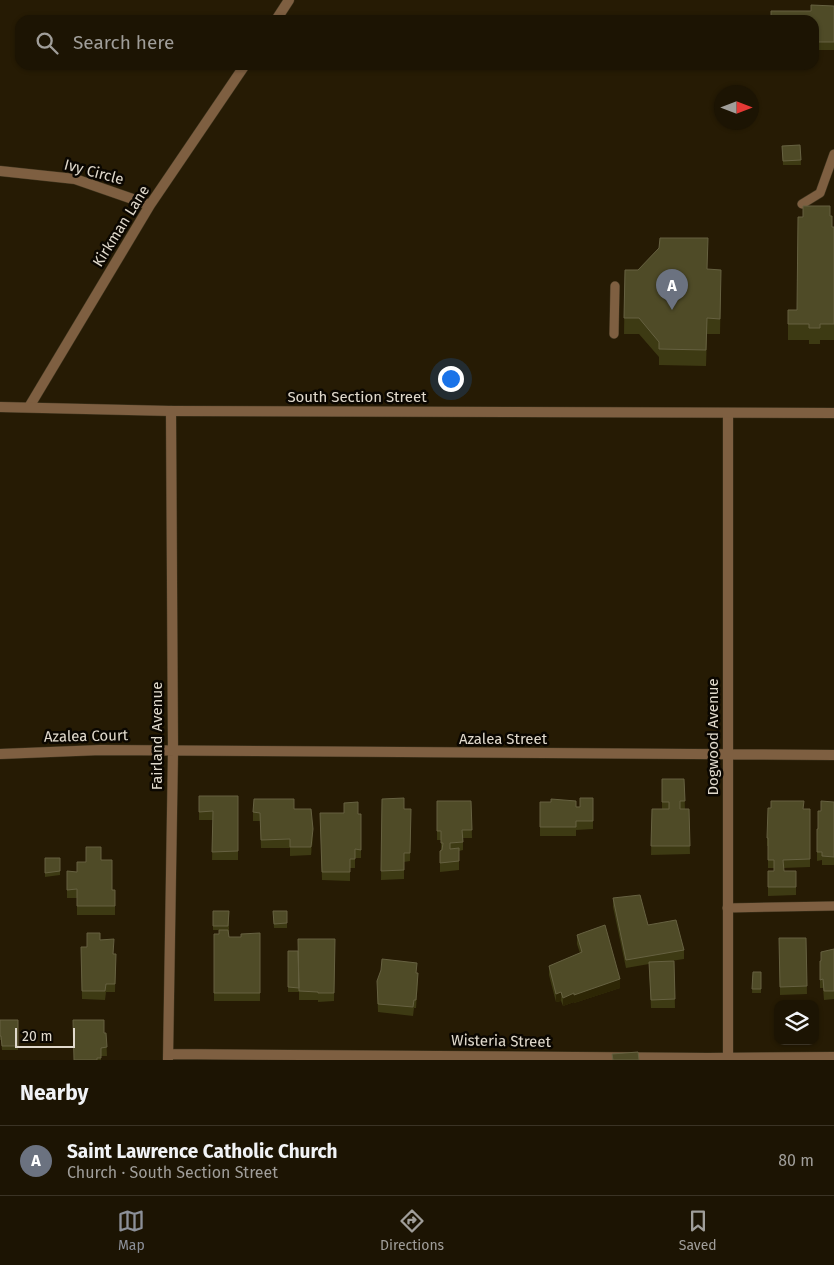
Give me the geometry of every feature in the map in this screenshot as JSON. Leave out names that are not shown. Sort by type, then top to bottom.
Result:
[{"type":"street","points":[[279,15],[289,0]]},
{"type":"street","name":"Kirkman Lane","points":[[29,407],[150,205],[242,70]]},
{"type":"street","name":"Ivy Circle","points":[[0,171],[75,180],[150,205]]},
{"type":"street","name":"South Section Street","points":[[0,406],[171,412],[834,413]]},
{"type":"street","name":"Fairland Avenue","points":[[168,1057],[173,751],[171,412]]},
{"type":"street","name":"Dogwood Avenue","points":[[728,413],[728,1058]]},
{"type":"street","name":"Azalea Court","points":[[0,754],[101,750],[173,751]]},
{"type":"street","name":"Azalea Street","points":[[173,751],[834,755]]},
{"type":"street","name":"Wisteria Street","points":[[168,1057],[834,1057]]},
{"type":"lane","points":[[802,204],[820,193],[834,154]]},
{"type":"lane","points":[[614,334],[615,286]]},
{"type":"lane","points":[[728,908],[834,906]]},
{"type":"building","points":[[811,5],[834,6],[834,42],[819,42],[819,15],[771,15],[771,11],[811,11]]},
{"type":"building","points":[[800,145],[801,160],[783,161],[782,146]]},
{"type":"building","points":[[803,206],[830,206],[832,227],[834,227],[834,324],[820,324],[820,328],[809,328],[809,324],[788,324],[788,310],[797,310],[798,217],[803,217]]},
{"type":"building","points":[[660,238],[708,238],[707,269],[721,270],[720,319],[707,318],[706,350],[659,349],[659,342],[639,318],[624,318],[625,270],[638,270],[659,248]]},
{"type":"building","points":[[662,779],[684,779],[685,801],[680,801],[680,809],[689,809],[690,846],[651,846],[652,809],[669,809],[669,802],[662,802]]},
{"type":"building","points":[[199,796],[238,796],[238,851],[212,852],[213,811],[199,812]]},
{"type":"building","points":[[404,798],[404,809],[411,809],[410,853],[404,853],[404,870],[381,871],[382,799]]},
{"type":"building","points":[[580,798],[593,798],[593,821],[576,821],[576,827],[540,827],[540,802],[551,802],[551,799],[576,801],[576,807],[580,807]]},
{"type":"building","points":[[254,799],[294,799],[294,809],[311,809],[313,829],[311,847],[290,847],[290,839],[261,840],[260,813],[253,812]]},
{"type":"building","points":[[437,801],[471,801],[472,830],[462,830],[463,842],[450,843],[450,849],[459,848],[459,861],[440,863],[440,851],[442,850],[443,843],[441,843],[441,831],[437,831]]},
{"type":"building","points":[[771,801],[804,801],[803,809],[810,809],[810,859],[783,860],[784,871],[796,871],[796,887],[768,887],[768,871],[774,871],[774,860],[768,860],[767,838],[768,808],[771,808]]},
{"type":"building","points":[[821,801],[834,802],[834,857],[822,856],[822,852],[817,852],[818,811],[821,811]]},
{"type":"building","points":[[358,802],[358,814],[361,814],[361,850],[355,849],[355,859],[350,859],[350,872],[322,872],[320,813],[344,813],[344,803]]},
{"type":"building","points":[[86,847],[101,847],[101,860],[112,860],[112,890],[115,890],[115,906],[77,906],[77,889],[67,890],[67,871],[77,872],[77,862],[86,862]]},
{"type":"building","points":[[45,858],[60,858],[60,871],[45,873]]},
{"type":"building","points":[[640,895],[648,925],[676,920],[684,950],[626,960],[613,898]]},
{"type":"building","points":[[213,911],[229,911],[228,926],[213,926]]},
{"type":"building","points":[[273,911],[287,911],[287,923],[274,924]]},
{"type":"building","points":[[605,925],[620,979],[563,998],[561,992],[556,994],[549,966],[582,952],[577,935]]},
{"type":"building","points":[[219,930],[228,930],[229,937],[241,937],[241,934],[260,933],[260,993],[214,993],[214,934],[219,934]]},
{"type":"building","points":[[87,933],[100,933],[100,940],[114,939],[113,954],[116,954],[115,984],[106,984],[105,991],[82,991],[81,947],[87,947]]},
{"type":"building","points":[[779,938],[806,938],[807,986],[780,987]]},
{"type":"building","points":[[298,939],[335,939],[334,993],[299,991]]},
{"type":"building","points":[[834,949],[834,991],[824,991],[823,979],[820,980],[821,952]]},
{"type":"building","points":[[288,951],[298,951],[299,988],[288,987]]},
{"type":"building","points":[[382,959],[417,963],[416,1000],[414,1000],[413,1007],[378,1004],[377,981]]},
{"type":"building","points":[[674,961],[675,999],[651,1000],[649,962]]},
{"type":"building","points":[[753,972],[761,972],[761,989],[752,989]]},
{"type":"building","points":[[0,1020],[18,1020],[18,1046],[2,1046]]},
{"type":"building","points":[[73,1020],[104,1020],[107,1047],[101,1048],[101,1058],[97,1058],[97,1060],[74,1060]]},
{"type":"building","points":[[638,1052],[639,1060],[613,1060],[612,1054]]},
{"type":"place","name":"Saint Lawrence Catholic Church","points":[[672,310]]}]
